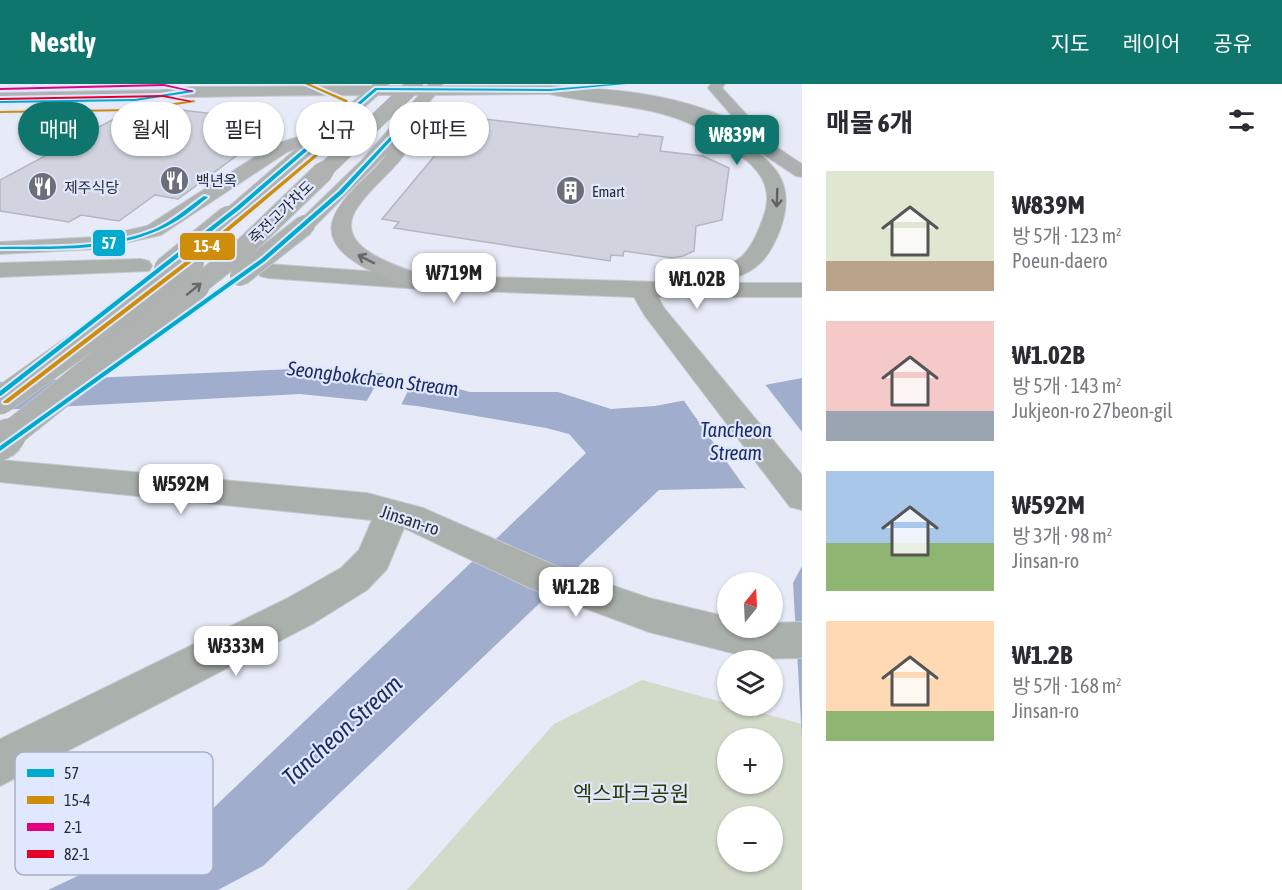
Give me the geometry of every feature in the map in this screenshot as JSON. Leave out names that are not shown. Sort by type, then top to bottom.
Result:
[{"type":"highway","points":[[718,84],[715,88],[740,116],[768,145],[802,172]]},
{"type":"highway","points":[[552,87],[621,94],[669,103],[717,119],[802,161]]},
{"type":"highway","points":[[693,94],[740,116]]},
{"type":"main road","points":[[294,90],[328,84]]},
{"type":"main road","name":"죽전고가차도","points":[[0,401],[222,243],[399,84]]},
{"type":"main road","points":[[0,89],[164,85],[192,91]]},
{"type":"main road","points":[[0,97],[428,86],[552,87]]},
{"type":"main road","points":[[416,102],[428,86]]},
{"type":"main road","name":"죽전고가차도","points":[[0,443],[244,248],[428,86]]},
{"type":"main road","points":[[451,102],[490,86]]},
{"type":"main road","points":[[362,102],[379,87]]},
{"type":"main road","points":[[294,90],[323,102]]},
{"type":"main road","points":[[0,449],[262,260],[341,192],[389,140]]},
{"type":"main road","points":[[0,248],[97,243],[154,231],[281,148],[296,142]]},
{"type":"main road","points":[[0,394],[228,216],[300,156]]},
{"type":"main road","points":[[394,156],[344,213],[340,231],[345,243],[356,254],[420,282]]},
{"type":"street","points":[[552,87],[624,84]]},
{"type":"street","points":[[552,87],[643,105],[699,122],[748,151],[760,160],[772,175],[777,189],[778,202],[762,247],[752,262],[735,272],[648,301]]},
{"type":"street","points":[[0,270],[141,266]]},
{"type":"street","points":[[268,271],[648,301],[752,289],[802,290]]},
{"type":"street","points":[[648,301],[802,498]]},
{"type":"street","name":"Jinsan-ro","points":[[0,471],[380,509],[453,535],[543,577],[649,615],[756,641],[802,640]]},
{"type":"street","points":[[22,752],[300,611],[354,579],[374,559],[380,509]]},
{"type":"street","points":[[0,763],[15,755]]},
{"type":"green space","name":"엑스파크공원","points":[[642,680],[717,701],[717,716],[773,716],[802,724],[802,890],[407,890],[554,724]]},
{"type":"water","name":"Tancheon Stream","points":[[293,369],[403,374],[470,392],[558,392],[611,409],[655,406],[802,378],[802,535],[744,488],[659,490],[263,866],[218,890],[48,890],[80,875],[213,875],[213,808],[586,453],[569,434],[546,428],[417,406],[300,394],[0,410],[0,382]]},
{"type":"water","points":[[802,566],[802,739],[793,583]]},
{"type":"pier","points":[[384,371],[416,375],[400,407],[365,404]]},
{"type":"pier","points":[[764,383],[802,432],[802,538],[755,502],[682,398]]},
{"type":"building","points":[[191,111],[203,113],[203,156],[236,156],[178,199],[155,195],[119,221],[81,215],[69,222],[0,211],[0,180],[45,156],[99,156],[99,127],[111,121],[111,156],[191,156]]},
{"type":"building","name":"Emart","points":[[489,120],[638,137],[639,134],[663,137],[660,151],[703,156],[729,168],[722,220],[696,226],[694,251],[672,258],[624,251],[623,256],[611,255],[610,261],[394,228],[399,222],[382,219],[434,156],[489,156]]},
{"type":"transit line","name":"15-4","points":[[6,402],[196,256],[346,130],[351,113],[346,101],[307,84]]},
{"type":"transit line","name":"57","points":[[0,394],[238,208],[376,89],[550,90],[624,84]]},
{"type":"transit line","name":"2-1","points":[[0,89],[164,85],[192,91]]},
{"type":"transit line","name":"57","points":[[0,102],[135,100],[192,91]]},
{"type":"transit line","name":"82-1","points":[[0,99],[163,96],[190,101]]},
{"type":"transit line","name":"15-4","points":[[0,112],[135,110],[194,101]]},
{"type":"transit line","name":"57","points":[[0,449],[263,260],[341,192],[389,140]]},
{"type":"transit line","name":"57","points":[[0,248],[99,245],[118,242],[163,227],[206,197]]},
{"type":"place","name":"백년옥","points":[[175,180]]},
{"type":"place","name":"제주식당","points":[[43,187]]},
{"type":"place","name":"Emart","points":[[571,191]]},
{"type":"water label","name":"Seongbokcheon Stream","points":[[373,378]]}]
